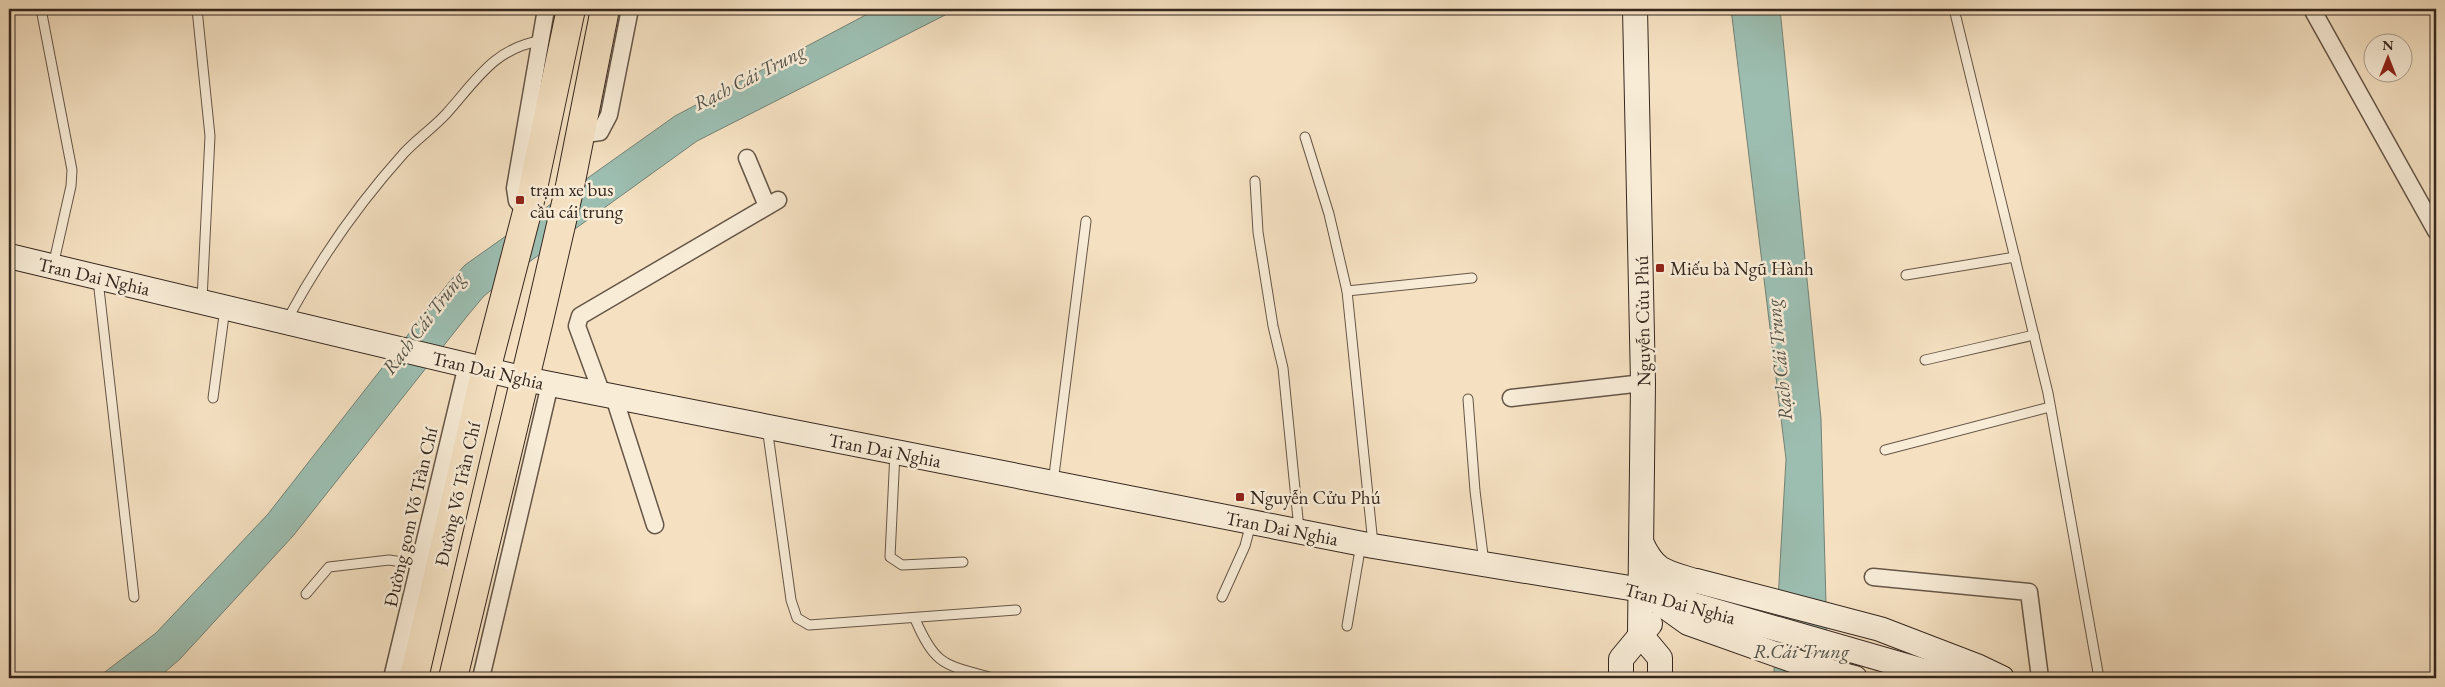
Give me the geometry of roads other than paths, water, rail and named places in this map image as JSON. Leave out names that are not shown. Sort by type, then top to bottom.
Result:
[{"type":"highway","points":[[530,203],[571,9]]},
{"type":"highway","points":[[579,135],[604,9]]},
{"type":"highway","name":"Đường Võ Trần Chí","points":[[453,678],[538,382],[539,320],[570,186],[579,135]]},
{"type":"highway","name":"Đường Võ Trần Chí","points":[[414,678],[430,566],[469,366],[501,311],[530,203]]},
{"type":"main road","name":"Nguyễn Cửu Phú","points":[[1635,9],[1643,383],[1640,634]]},
{"type":"main road","name":"Tran Dai Nghia","points":[[9,256],[538,382],[1367,545],[1642,590],[1761,637]]},
{"type":"main road","points":[[1642,544],[1650,561],[1658,567],[1697,581],[1880,629],[1979,667],[2002,678]]},
{"type":"main road","points":[[1642,590],[1697,581]]},
{"type":"main road","points":[[1642,590],[1688,624]]},
{"type":"main road","points":[[1621,678],[1621,659],[1640,634],[1649,625],[1659,620],[1863,654],[1948,678]]},
{"type":"main road","points":[[1640,634],[1660,658],[1660,678]]},
{"type":"main road","points":[[1761,637],[1806,665],[1855,678]]},
{"type":"street","points":[[530,203],[517,201],[514,192],[546,9]]},
{"type":"street","points":[[579,135],[600,132],[609,115],[630,9]]},
{"type":"street","points":[[2312,9],[2436,231]]},
{"type":"street","points":[[656,525],[608,396],[577,326],[580,316],[772,203],[747,158]]},
{"type":"street","points":[[480,678],[538,382]]},
{"type":"street","points":[[1511,398],[1643,383]]},
{"type":"street","name":"Đường gom Võ Trần Chí","points":[[392,678],[430,566]]},
{"type":"street","points":[[1873,577],[2030,592],[2040,678]]},
{"type":"lane","points":[[41,9],[72,170],[71,186],[53,266]]},
{"type":"lane","points":[[198,9],[210,136],[201,302]]},
{"type":"lane","points":[[1954,9],[2050,407],[2099,678]]},
{"type":"lane","points":[[286,322],[335,243],[382,178],[406,151],[444,115],[502,54],[522,44],[540,41]]},
{"type":"lane","points":[[1305,137],[1329,214],[1347,291],[1367,545],[1347,626]]},
{"type":"lane","points":[[1255,180],[1258,232],[1273,326],[1283,368],[1299,532]]},
{"type":"lane","points":[[1053,483],[1086,221]]},
{"type":"lane","points":[[1906,275],[2015,258]]},
{"type":"lane","points":[[98,277],[134,597]]},
{"type":"lane","points":[[1347,291],[1472,278]]},
{"type":"lane","points":[[213,398],[225,307]]},
{"type":"lane","points":[[1925,360],[2034,335]]},
{"type":"lane","points":[[1468,399],[1475,491],[1484,564]]},
{"type":"lane","points":[[1885,450],[2050,407]]},
{"type":"lane","points":[[766,427],[791,600],[797,618],[809,625],[915,619],[1016,610]]},
{"type":"lane","points":[[895,452],[890,557],[902,565],[963,562]]},
{"type":"lane","points":[[1222,597],[1245,546],[1251,522]]},
{"type":"lane","points":[[306,594],[329,566],[389,560],[430,566]]},
{"type":"lane","points":[[915,619],[926,645],[938,659],[954,667],[992,678]]},
{"type":"water","name":"Rạch Cái Trung","points":[[877,9],[957,9],[697,141],[500,283],[484,296],[468,315],[293,536],[180,659],[158,678],[97,678],[156,633],[268,514],[450,281],[465,265],[675,116]]},
{"type":"water","name":"R.Cái Trung","points":[[1731,9],[1780,9],[1821,419],[1828,678],[1775,678],[1786,459]]},
{"type":"place","name":"trạm xe bus cầu cái trung","points":[[520,200]]},
{"type":"place","name":"Miếu bà Ngũ Hành","points":[[1660,268]]},
{"type":"place","name":"Nguyễn Cửu Phú","points":[[1240,497]]}]
